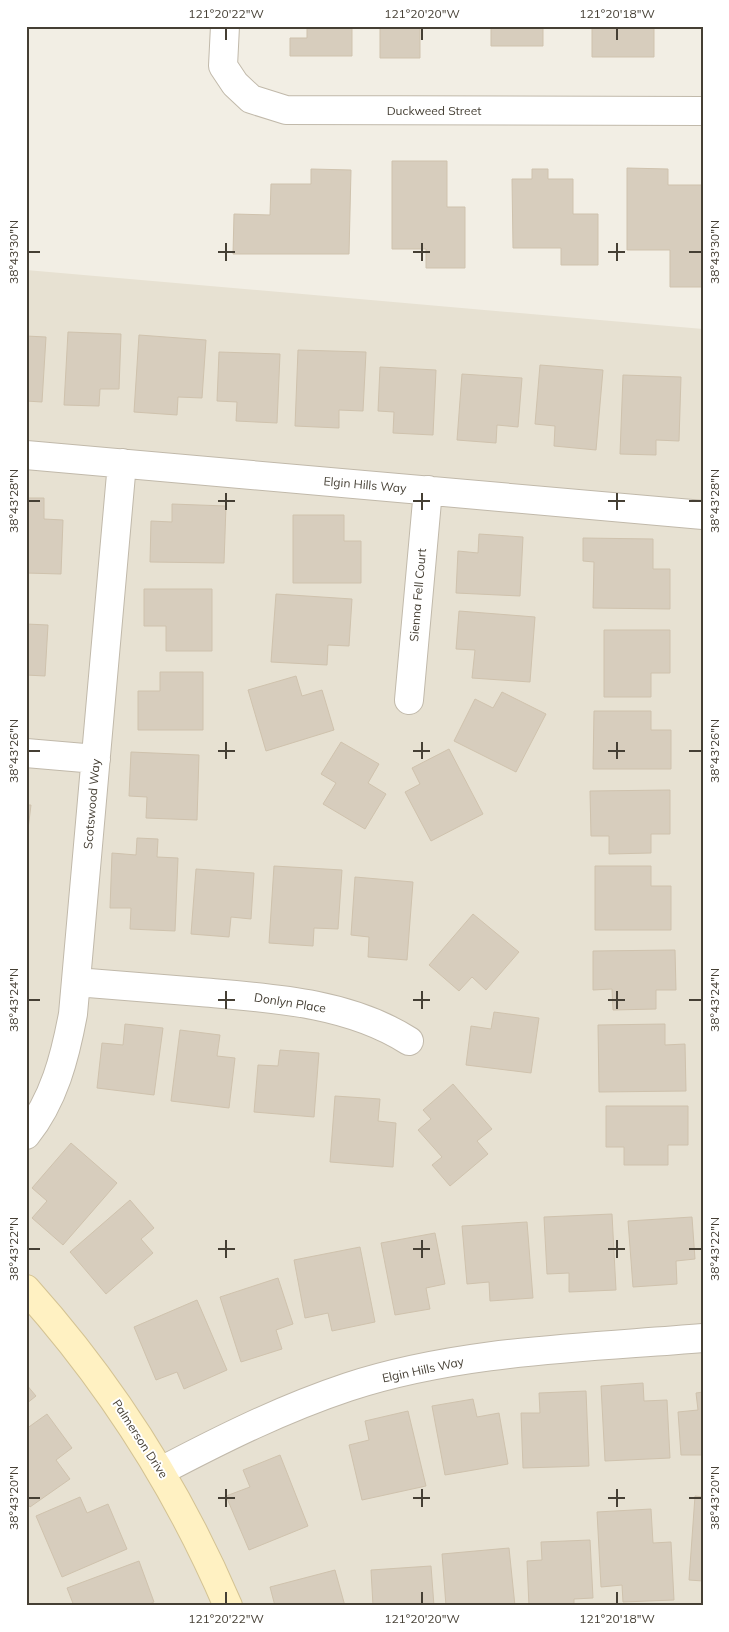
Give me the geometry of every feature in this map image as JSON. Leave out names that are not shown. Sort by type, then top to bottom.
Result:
[{"type":"street","name":"Duckweed Street","points":[[225,26],[223,66],[235,84],[251,99],[286,110],[703,111]]},
{"type":"street","name":"Elgin Hills Way","points":[[26,455],[703,515]]},
{"type":"street","name":"Scotswood Way","points":[[26,1135],[35,1124],[55,1086],[66,1054],[76,982],[122,464]]},
{"type":"street","name":"Sienna Fell Court","points":[[409,700],[428,490]]},
{"type":"street","points":[[26,753],[96,760]]},
{"type":"street","name":"Donlyn Place","points":[[76,982],[250,996],[324,1008],[366,1020],[409,1041]]},
{"type":"street","name":"Palmerson Drive","points":[[26,1289],[63,1330],[119,1405],[162,1471],[205,1551],[228,1606]]},
{"type":"street","name":"Elgin Hills Way","points":[[162,1471],[232,1434],[283,1411],[349,1387],[402,1373],[485,1357],[703,1338]]},
{"type":"shaded area","points":[[26,270],[703,329],[703,1606],[26,1606]]},
{"type":"building","points":[[307,26],[352,26],[352,56],[290,56],[290,38],[307,38]]},
{"type":"building","points":[[491,26],[543,26],[543,46],[491,46]]},
{"type":"building","points":[[592,26],[654,26],[654,57],[592,57]]},
{"type":"building","points":[[380,27],[420,27],[420,58],[380,58]]},
{"type":"building","points":[[392,161],[447,161],[447,207],[465,207],[465,268],[426,268],[426,249],[392,249]]},
{"type":"building","points":[[627,168],[668,169],[668,185],[703,185],[703,287],[670,287],[670,250],[627,250]]},
{"type":"building","points":[[311,169],[351,170],[349,254],[233,254],[234,214],[270,215],[271,184],[311,184]]},
{"type":"building","points":[[532,169],[548,169],[548,179],[573,179],[573,214],[598,214],[598,265],[561,265],[561,248],[513,248],[512,179],[532,179]]},
{"type":"building","points":[[68,332],[121,334],[119,389],[100,389],[99,406],[64,405]]},
{"type":"building","points":[[139,335],[206,340],[202,398],[178,397],[177,415],[134,412]]},
{"type":"building","points":[[26,336],[46,337],[42,402],[26,401]]},
{"type":"building","points":[[298,350],[366,352],[363,411],[339,410],[339,428],[295,426]]},
{"type":"building","points":[[219,352],[280,354],[277,423],[236,421],[237,402],[217,401]]},
{"type":"building","points":[[540,365],[603,370],[596,450],[554,446],[555,426],[535,424]]},
{"type":"building","points":[[380,367],[436,370],[433,435],[393,433],[394,412],[378,411]]},
{"type":"building","points":[[462,374],[522,378],[518,427],[497,425],[496,443],[457,440]]},
{"type":"building","points":[[623,375],[681,377],[679,441],[656,440],[656,455],[620,454]]},
{"type":"building","points":[[26,498],[44,498],[44,519],[63,520],[61,574],[26,573]]},
{"type":"building","points":[[172,504],[226,506],[224,563],[150,562],[151,521],[172,522]]},
{"type":"building","points":[[293,515],[344,515],[344,541],[361,541],[361,583],[293,583]]},
{"type":"building","points":[[479,534],[523,537],[520,596],[456,593],[458,551],[478,553]]},
{"type":"building","points":[[583,538],[653,539],[653,569],[670,569],[670,609],[593,608],[594,562],[583,561]]},
{"type":"building","points":[[144,589],[212,589],[212,651],[166,651],[166,626],[144,626]]},
{"type":"building","points":[[276,594],[352,599],[349,646],[328,645],[327,665],[271,662]]},
{"type":"building","points":[[459,611],[535,617],[530,682],[472,678],[475,650],[456,649]]},
{"type":"building","points":[[26,624],[48,625],[45,676],[26,675]]},
{"type":"building","points":[[604,630],[670,630],[670,673],[651,673],[651,697],[604,697]]},
{"type":"building","points":[[160,672],[203,672],[203,730],[138,730],[138,691],[160,691]]},
{"type":"building","points":[[296,676],[302,696],[322,690],[334,730],[266,751],[248,690]]},
{"type":"building","points":[[502,692],[546,714],[516,772],[454,741],[475,699],[493,708]]},
{"type":"building","points":[[594,711],[651,711],[651,730],[671,730],[671,769],[593,769]]},
{"type":"building","points":[[341,742],[379,764],[368,783],[386,794],[365,829],[323,804],[336,783],[321,774]]},
{"type":"building","points":[[449,749],[483,814],[431,841],[405,792],[420,784],[412,768]]},
{"type":"building","points":[[131,752],[199,755],[197,820],[146,818],[147,797],[129,796]]},
{"type":"building","points":[[670,790],[670,834],[651,834],[651,853],[609,854],[609,836],[591,836],[590,791]]},
{"type":"building","points":[[26,805],[31,805],[26,845]]},
{"type":"building","points":[[137,838],[158,839],[157,857],[178,858],[175,931],[130,929],[131,908],[110,908],[112,853],[136,855]]},
{"type":"building","points":[[274,866],[342,870],[338,929],[314,928],[313,946],[269,943]]},
{"type":"building","points":[[595,866],[651,866],[651,886],[671,886],[671,930],[595,930]]},
{"type":"building","points":[[196,869],[254,873],[251,919],[231,917],[229,937],[191,934]]},
{"type":"building","points":[[355,877],[413,882],[407,960],[368,957],[369,937],[351,935]]},
{"type":"building","points":[[473,914],[519,952],[486,990],[472,977],[459,991],[429,965]]},
{"type":"building","points":[[675,950],[676,990],[656,990],[656,1009],[613,1010],[612,989],[593,990],[593,951]]},
{"type":"building","points":[[494,1012],[539,1018],[531,1073],[466,1065],[471,1026],[491,1029]]},
{"type":"building","points":[[125,1024],[163,1028],[154,1095],[97,1088],[102,1043],[123,1045]]},
{"type":"building","points":[[665,1024],[665,1045],[685,1044],[686,1091],[599,1092],[598,1025]]},
{"type":"building","points":[[180,1030],[220,1035],[217,1056],[235,1058],[229,1108],[171,1101]]},
{"type":"building","points":[[280,1050],[319,1053],[314,1117],[254,1112],[258,1065],[278,1066]]},
{"type":"building","points":[[453,1084],[492,1129],[477,1141],[488,1154],[450,1186],[432,1165],[442,1157],[418,1130],[431,1119],[423,1110]]},
{"type":"building","points":[[335,1096],[380,1099],[378,1121],[396,1123],[393,1167],[330,1162]]},
{"type":"building","points":[[606,1106],[688,1106],[688,1145],[668,1145],[668,1165],[624,1165],[624,1147],[606,1147]]},
{"type":"building","points":[[71,1143],[117,1183],[63,1245],[32,1218],[47,1201],[32,1188]]},
{"type":"building","points":[[130,1200],[154,1228],[141,1239],[153,1253],[106,1294],[70,1252]]},
{"type":"building","points":[[612,1214],[616,1290],[569,1292],[569,1273],[547,1274],[544,1217]]},
{"type":"building","points":[[692,1217],[695,1259],[676,1261],[677,1284],[633,1287],[628,1221]]},
{"type":"building","points":[[527,1222],[533,1298],[490,1301],[489,1282],[467,1284],[462,1226]]},
{"type":"building","points":[[435,1233],[445,1284],[426,1288],[430,1309],[395,1315],[381,1243]]},
{"type":"building","points":[[360,1247],[375,1322],[332,1331],[328,1313],[305,1318],[294,1260]]},
{"type":"building","points":[[278,1278],[293,1324],[276,1330],[282,1349],[241,1362],[220,1297]]},
{"type":"building","points":[[197,1300],[227,1370],[184,1389],[177,1372],[156,1380],[134,1327]]},
{"type":"building","points":[[643,1383],[644,1401],[667,1400],[670,1458],[605,1461],[601,1386]]},
{"type":"building","points":[[26,1384],[36,1396],[26,1404]]},
{"type":"building","points":[[586,1391],[589,1466],[523,1468],[521,1413],[540,1413],[539,1393]]},
{"type":"building","points":[[703,1392],[703,1455],[681,1455],[678,1412],[698,1410],[696,1393]]},
{"type":"building","points":[[473,1399],[477,1417],[499,1413],[508,1464],[445,1475],[432,1406]]},
{"type":"building","points":[[408,1411],[426,1486],[362,1500],[349,1445],[369,1440],[365,1421]]},
{"type":"building","points":[[47,1414],[72,1448],[56,1460],[70,1479],[30,1507],[26,1502],[26,1429]]},
{"type":"building","points":[[280,1455],[308,1526],[249,1550],[226,1496],[250,1487],[243,1470]]},
{"type":"building","points":[[695,1496],[703,1497],[703,1581],[689,1580]]},
{"type":"building","points":[[80,1497],[87,1513],[108,1504],[127,1549],[62,1577],[36,1516]]},
{"type":"building","points":[[651,1509],[653,1543],[671,1542],[674,1600],[623,1602],[622,1585],[601,1587],[597,1512]]},
{"type":"building","points":[[590,1540],[593,1598],[574,1599],[574,1606],[529,1606],[527,1561],[542,1560],[541,1542]]},
{"type":"building","points":[[509,1548],[515,1606],[446,1606],[442,1554]]},
{"type":"building","points":[[139,1561],[154,1602],[144,1606],[74,1606],[67,1588]]},
{"type":"building","points":[[431,1566],[434,1606],[373,1606],[371,1570]]},
{"type":"building","points":[[335,1570],[345,1606],[275,1606],[270,1587]]}]
